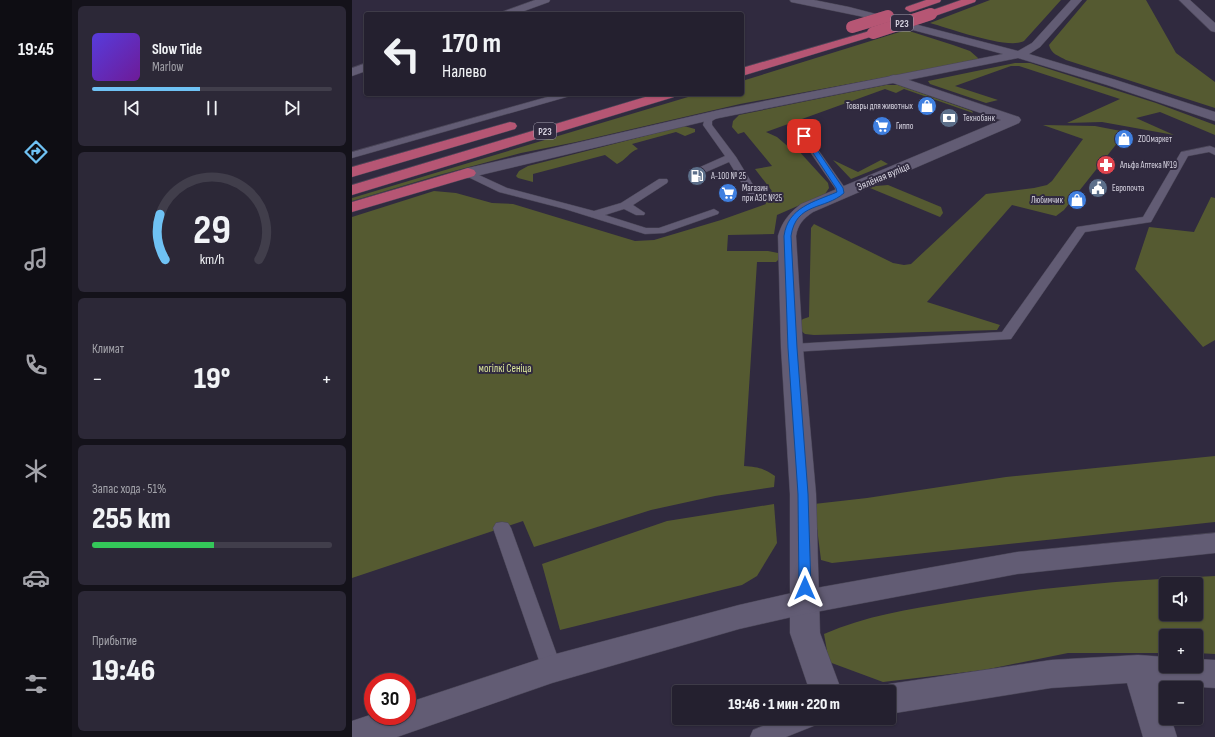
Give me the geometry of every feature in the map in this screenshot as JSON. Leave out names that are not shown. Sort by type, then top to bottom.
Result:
[{"type":"highway","name":"Р23","points":[[838,31],[936,0]]},
{"type":"highway","name":"Р23","points":[[744,71],[873,33],[971,0]]},
{"type":"highway","name":"Р23","points":[[352,190],[662,96]]},
{"type":"highway","name":"Р23","points":[[352,172],[524,122]]},
{"type":"highway","points":[[352,207],[468,173]]},
{"type":"street","points":[[512,12],[545,0]]},
{"type":"street","points":[[795,0],[849,10],[1021,54],[1144,92],[1215,117]]},
{"type":"street","points":[[468,173],[719,114],[1021,54],[1036,45],[1077,0]]},
{"type":"street","points":[[1184,0],[1215,29]]},
{"type":"street","points":[[352,72],[364,68]]},
{"type":"street","name":"Зялёная вуліца","points":[[824,685],[806,633],[803,494],[792,348],[787,236],[789,225],[796,216],[807,208],[1014,120],[894,79]]},
{"type":"street","points":[[352,737],[552,669],[739,617],[805,602],[1017,563],[1215,543]]},
{"type":"street","points":[[896,699],[1051,674],[1138,669],[1215,674]]},
{"type":"street","points":[[1138,669],[1160,737]]},
{"type":"lane","points":[[352,156],[560,96]]},
{"type":"lane","points":[[719,114],[708,120],[708,125],[731,157],[756,198],[751,200]]},
{"type":"lane","points":[[804,136],[840,188],[841,193]]},
{"type":"lane","points":[[792,348],[1006,336],[1080,229],[1147,220],[1184,154],[1210,149],[1215,152]]},
{"type":"lane","points":[[702,170],[731,157]]},
{"type":"lane","points":[[468,173],[503,190],[569,207],[645,231],[660,230],[714,212]]},
{"type":"lane","points":[[593,215],[625,205],[663,181]]},
{"type":"lane","points":[[608,211],[635,215],[625,205]]},
{"type":"lane","points":[[502,528],[552,669]]},
{"type":"lane","points":[[761,737],[791,725]]},
{"type":"green space","points":[[990,0],[1061,0],[1024,41],[1016,43],[992,41],[930,23]]},
{"type":"green space","points":[[1087,0],[1146,0],[1176,53],[1215,82],[1215,108],[1066,60],[1053,53],[1049,45]]},
{"type":"green space","points":[[906,30],[970,51],[978,58],[978,60],[740,104],[576,142],[521,153],[439,175],[352,201],[352,198],[691,96],[744,96],[744,80]]},
{"type":"green space","points":[[1015,63],[1030,63],[1156,103],[1215,125],[1215,135],[1160,112],[1136,118],[1174,135],[1102,122],[1067,123],[1120,99],[1019,66],[1011,66],[955,86],[998,100],[986,103],[930,84],[928,81]]},
{"type":"green space","name":"могілкі Сеніца","points":[[886,85],[898,85],[972,111],[973,113],[904,89],[896,93],[885,89],[766,132],[777,137],[791,149],[797,149],[828,183],[829,188],[825,194],[777,215],[774,234],[728,235],[727,251],[768,251],[778,253],[778,260],[776,262],[757,262],[744,466],[760,468],[775,476],[774,487],[715,496],[651,510],[534,547],[523,521],[352,578],[352,217],[434,191],[456,193],[492,203],[513,204],[635,241],[654,240],[721,220],[766,204],[764,199],[772,191],[755,169],[772,166],[744,132],[738,134],[732,127],[733,121],[739,115]]},
{"type":"green space","points":[[1043,125],[1095,126],[1126,132],[1064,210],[1056,216],[1012,205],[927,302],[1000,325],[997,330],[814,335],[805,334],[799,329],[799,322],[809,317],[811,228],[814,224],[893,263],[904,265],[911,264],[986,194],[1034,188],[1047,185],[1052,181],[1083,139]]},
{"type":"green space","points":[[684,126],[695,129],[695,132],[685,136],[676,132],[632,144],[638,149],[617,164],[605,155],[533,174],[533,182],[518,178],[516,176],[519,171],[528,166]]},
{"type":"green space","points":[[833,160],[858,172],[881,160],[888,164],[851,179]]},
{"type":"green space","points":[[888,185],[941,207],[943,213],[940,217],[870,188]]},
{"type":"green space","points":[[1211,197],[1215,198],[1215,340],[1203,347],[1135,269],[1149,227],[1194,232]]},
{"type":"green space","points":[[1215,456],[1215,522],[832,563],[821,560],[814,504],[867,498],[1006,477]]},
{"type":"green space","points":[[774,504],[777,543],[757,576],[742,585],[560,630],[542,564],[667,521]]},
{"type":"green space","points":[[1215,576],[1215,654],[1203,653],[1203,629],[1159,629],[1159,653],[1068,653],[984,670],[883,682],[829,662],[824,634],[855,622],[904,610],[985,597],[1018,592],[1159,579],[1159,621],[1203,621],[1203,577],[1198,577]]},
{"type":"place","name":"Товары для животных","points":[[927,106]]},
{"type":"place","name":"Технобанк","points":[[949,118]]},
{"type":"place","name":"Гиппо","points":[[882,126]]},
{"type":"place","name":"ZOOмаркет","points":[[1124,139]]},
{"type":"place","name":"Альфа Аптека №19","points":[[1106,165]]},
{"type":"place","name":"А-100 № 25","points":[[697,176]]},
{"type":"place","name":"Европочта","points":[[1098,188]]},
{"type":"place","name":"Магазин при АЗС №25","points":[[728,193]]},
{"type":"place","name":"Любимчик","points":[[1077,200]]},
{"type":"route","points":[[804,136],[840,188],[841,193],[807,208],[796,216],[789,225],[787,236],[792,348],[803,494],[805,588]]}]
